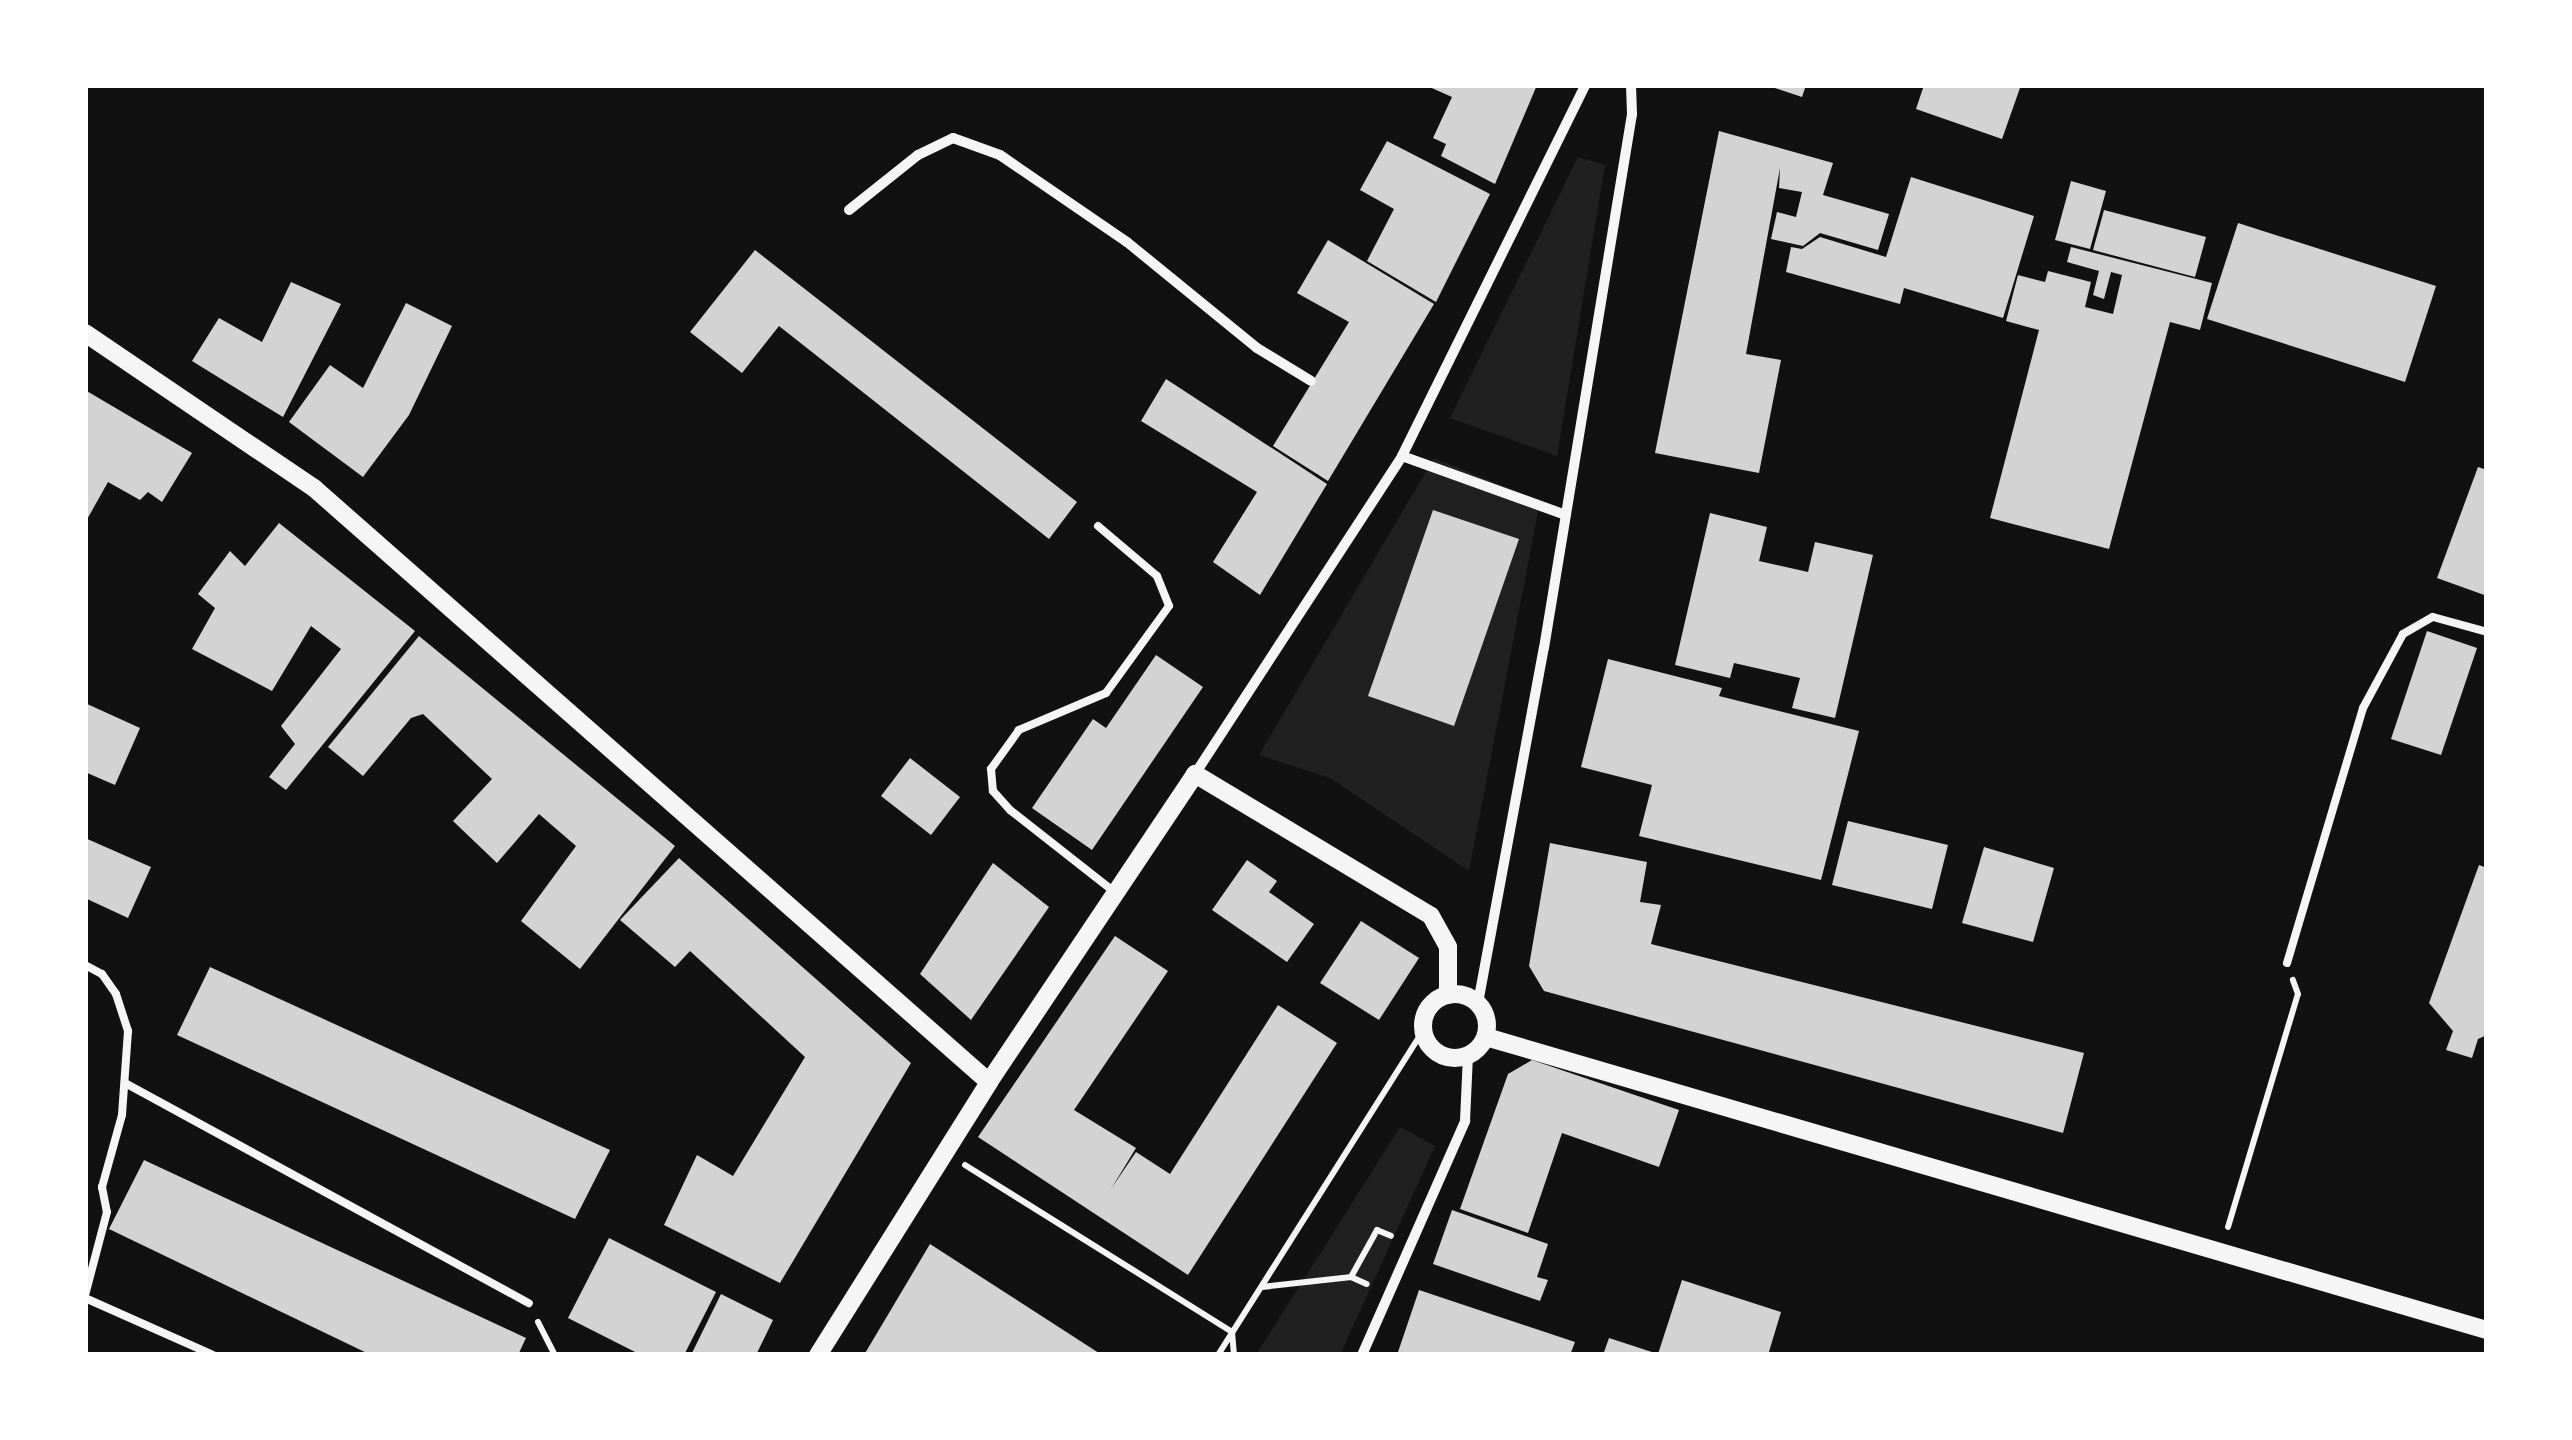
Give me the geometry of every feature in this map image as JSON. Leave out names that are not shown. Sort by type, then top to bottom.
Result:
[{"type":"street","points":[[818,1355],[944,1151],[1402,456],[1585,85]]},
{"type":"street","points":[[1486,1037],[1478,1003],[1566,515],[1632,85]]},
{"type":"street","points":[[849,210],[918,154],[954,138],[1000,154],[1127,242],[1256,348],[1311,381]]},
{"type":"street","points":[[85,333],[314,488],[989,1082]]},
{"type":"street","points":[[1402,456],[1566,515]]},
{"type":"street","points":[[1196,774],[1431,916],[1448,947],[1448,995]]},
{"type":"street","points":[[1448,995],[1478,1003]]},
{"type":"street","points":[[1448,995],[1426,1011],[1423,1031],[1440,1055],[1468,1056]]},
{"type":"street","points":[[1486,1037],[2487,1330]]},
{"type":"street","points":[[1365,1354],[1465,1122],[1468,1056],[1486,1037]]},
{"type":"lane","points":[[1098,526],[1157,576],[1169,606],[1106,694],[1019,730],[991,769],[993,792],[1010,810],[1116,893]]},
{"type":"lane","points":[[2287,962],[2362,708],[2403,634],[2432,617],[2487,632]]},
{"type":"lane","points":[[85,965],[102,974],[116,994],[128,1031],[125,1084],[102,1187],[106,1212],[85,1296],[213,1355]]},
{"type":"lane","points":[[125,1084],[529,1303]]},
{"type":"path","points":[[2220,1252],[2298,994]]},
{"type":"path","points":[[1218,1355],[1423,1031]]},
{"type":"path","points":[[944,1151],[1232,1332]]},
{"type":"path","points":[[1351,1276],[1377,1230],[1410,1246]]},
{"type":"path","points":[[1260,1287],[1351,1276],[1389,1294]]},
{"type":"path","points":[[529,1303],[554,1355]]},
{"type":"path","points":[[1232,1332],[1234,1355]]},
{"type":"shaded area","points":[[1578,157],[1605,165],[1557,456],[1450,418]]},
{"type":"shaded area","points":[[1434,458],[1540,501],[1469,871],[1330,778],[1259,755]]},
{"type":"shaded area","points":[[1400,1127],[1435,1146],[1340,1355],[1256,1355]]},
{"type":"building","points":[[1425,85],[1537,85],[1495,184],[1441,156],[1446,144],[1433,138],[1452,97]]},
{"type":"building","points":[[1766,85],[1806,85],[1802,97]]},
{"type":"building","points":[[1924,85],[2021,85],[2002,139],[1916,109]]},
{"type":"building","points":[[1719,131],[1833,163],[1823,195],[1889,214],[1878,250],[1820,233],[1803,246],[1771,239],[1777,212],[1796,217],[1802,192],[1779,188],[1780,168],[1746,354],[1781,360],[1759,473],[1655,453]]},
{"type":"building","points":[[1387,141],[1490,194],[1436,302],[1367,261],[1394,209],[1360,190]]},
{"type":"building","points":[[1911,177],[2034,216],[2003,318],[1904,288],[1900,304],[1786,272],[1791,247],[1802,249],[1820,237],[1886,257]]},
{"type":"building","points":[[2071,181],[2106,191],[2090,249],[2055,240]]},
{"type":"building","points":[[2104,210],[2206,237],[2195,277],[2093,250]]},
{"type":"building","points":[[2238,223],[2436,286],[2405,382],[2207,319]]},
{"type":"building","points":[[1328,240],[1434,304],[1328,481],[1273,446],[1349,322],[1297,293]]},
{"type":"building","points":[[2071,247],[2212,283],[2200,330],[2170,322],[2109,549],[1990,518],[2039,330],[2006,321],[2018,275],[2045,282],[2048,271],[2091,282],[2085,307],[2113,314],[2122,275],[2111,272],[2104,299],[2093,295],[2099,271],[2067,262]]},
{"type":"building","points":[[755,250],[1077,502],[1049,539],[779,326],[742,373],[690,332]]},
{"type":"building","points":[[291,282],[341,304],[283,417],[192,361],[219,318],[262,342]]},
{"type":"building","points":[[406,303],[452,326],[409,415],[363,477],[289,422],[330,365],[363,388]]},
{"type":"building","points":[[1166,379],[1327,484],[1260,595],[1213,562],[1257,492],[1141,421]]},
{"type":"building","points":[[85,390],[192,453],[162,502],[148,492],[140,500],[108,482],[85,523]]},
{"type":"building","points":[[2478,467],[2487,470],[2487,596],[2437,578]]},
{"type":"building","points":[[1433,510],[1519,539],[1454,726],[1368,696]]},
{"type":"building","points":[[1710,513],[1767,527],[1759,561],[1808,572],[1815,542],[1873,555],[1835,718],[1792,708],[1800,678],[1734,663],[1730,678],[1675,665]]},
{"type":"building","points":[[279,523],[415,631],[286,790],[269,777],[295,744],[281,726],[341,649],[311,626],[272,691],[192,649],[215,608],[198,594],[230,551],[245,566]]},
{"type":"building","points":[[2427,631],[2477,648],[2441,755],[2391,739]]},
{"type":"building","points":[[419,636],[675,846],[580,969],[521,921],[576,846],[539,814],[497,863],[453,821],[492,779],[423,714],[411,718],[363,776],[328,747]]},
{"type":"building","points":[[1156,655],[1203,687],[1092,850],[1032,808],[1093,719],[1106,728]]},
{"type":"building","points":[[1608,659],[1722,688],[1719,696],[1859,731],[1821,880],[1639,836],[1652,785],[1581,767]]},
{"type":"building","points":[[85,703],[140,728],[115,785],[85,772]]},
{"type":"building","points":[[910,758],[960,797],[931,835],[881,796]]},
{"type":"building","points":[[1848,821],[1948,845],[1932,909],[1832,885]]},
{"type":"building","points":[[85,838],[151,867],[128,918],[85,898]]},
{"type":"building","points":[[1550,843],[1647,862],[1640,902],[1661,905],[1651,944],[2084,1053],[2063,1133],[1544,991],[1529,966]]},
{"type":"building","points":[[1984,847],[2054,868],[2033,942],[1962,923]]},
{"type":"building","points":[[679,858],[911,1063],[780,1283],[664,1225],[697,1155],[733,1176],[805,1057],[690,951],[675,967],[620,920]]},
{"type":"building","points":[[1247,860],[1277,881],[1269,892],[1314,924],[1287,962],[1212,910]]},
{"type":"building","points":[[993,863],[1049,907],[971,1020],[920,974]]},
{"type":"building","points":[[2479,865],[2487,868],[2487,1035],[2478,1039],[2472,1058],[2446,1050],[2453,1031],[2429,1003]]},
{"type":"building","points":[[1361,921],[1419,958],[1379,1020],[1320,983]]},
{"type":"building","points":[[1115,936],[1168,971],[1074,1110],[1136,1148],[1111,1189],[1136,1152],[1170,1174],[1278,1005],[1337,1043],[1188,1275],[978,1137]]},
{"type":"building","points":[[210,967],[610,1150],[575,1219],[177,1035]]},
{"type":"building","points":[[1532,1060],[1679,1110],[1659,1167],[1562,1133],[1528,1233],[1460,1209],[1508,1074]]},
{"type":"building","points":[[144,1160],[526,1338],[518,1355],[371,1355],[109,1229]]},
{"type":"building","points":[[1452,1210],[1548,1244],[1537,1277],[1548,1280],[1540,1301],[1433,1264]]},
{"type":"building","points":[[609,1238],[716,1292],[684,1355],[641,1355],[568,1318]]},
{"type":"building","points":[[930,1244],[1102,1355],[864,1355]]},
{"type":"building","points":[[1682,1280],[1781,1312],[1768,1355],[1603,1355],[1609,1338],[1658,1354]]},
{"type":"building","points":[[1419,1290],[1575,1342],[1570,1355],[1397,1355]]},
{"type":"building","points":[[721,1294],[773,1320],[756,1355],[691,1355]]}]
